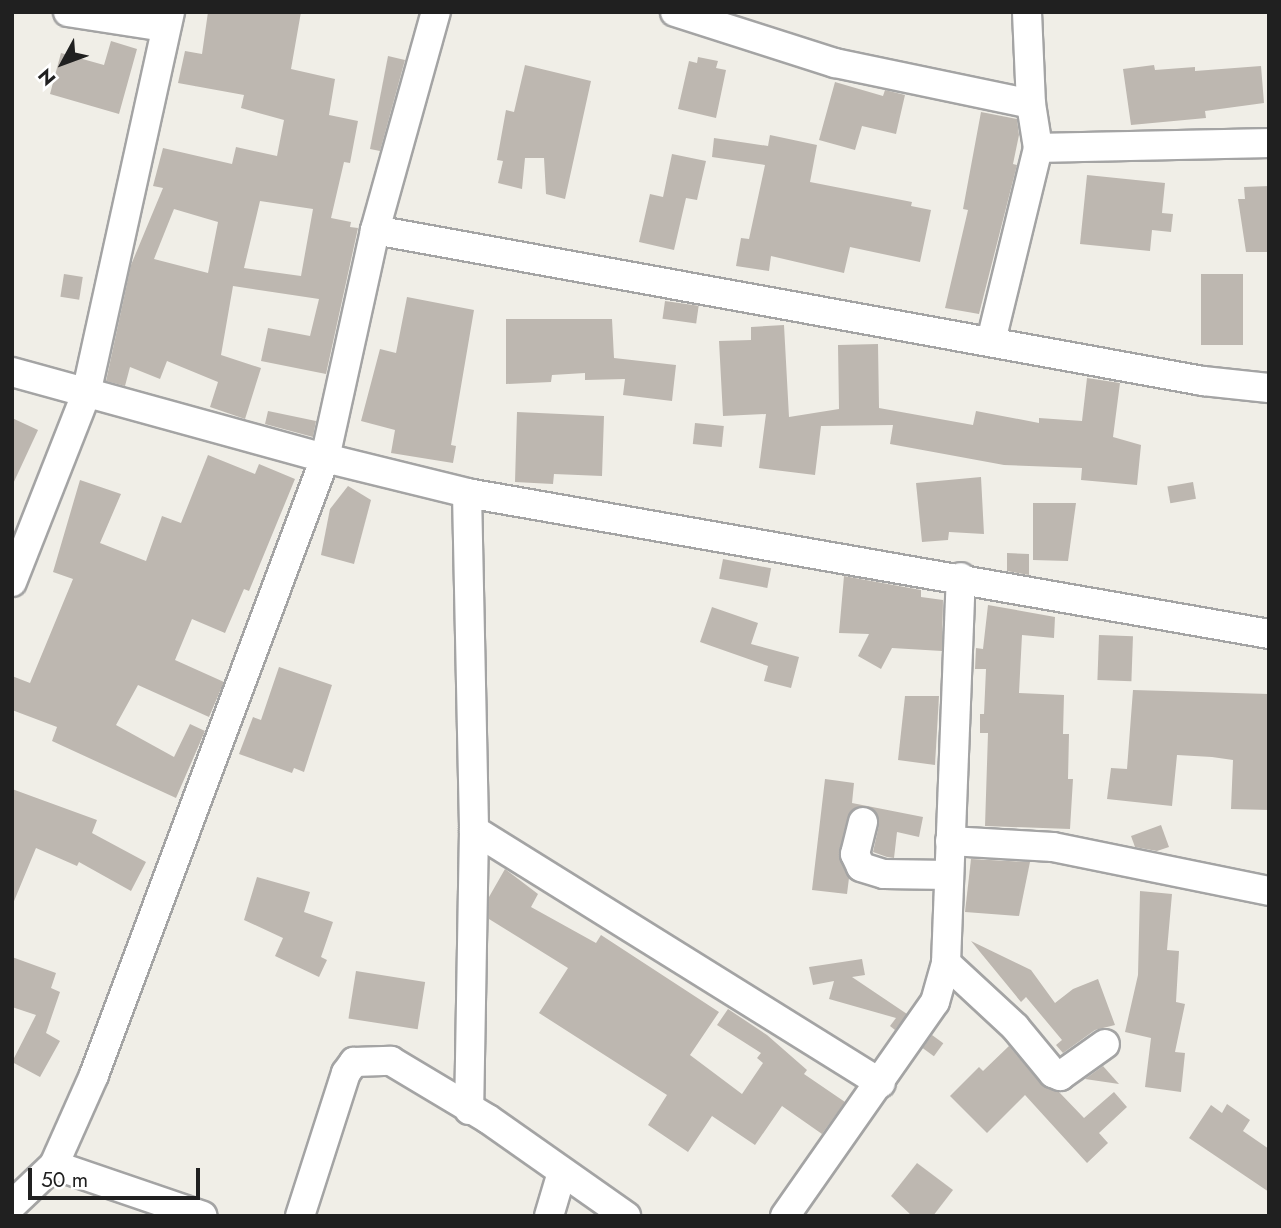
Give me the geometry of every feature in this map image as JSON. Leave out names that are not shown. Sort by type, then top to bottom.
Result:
[{"type":"street","points":[[12,582],[86,394],[168,19],[68,12]]},
{"type":"street","points":[[12,1205],[54,1166],[94,1075],[325,458],[375,230],[436,12]]},
{"type":"street","points":[[675,12],[835,63],[1031,104]]},
{"type":"street","points":[[991,341],[1038,148],[1031,104],[1027,12]]},
{"type":"street","points":[[1038,148],[1269,143]]},
{"type":"street","points":[[375,230],[1203,381],[1269,388]]},
{"type":"street","points":[[12,372],[325,458],[467,493],[1269,634]]},
{"type":"street","points":[[467,493],[474,831],[469,1110]]},
{"type":"street","points":[[785,1216],[881,1083],[935,1002],[946,963],[961,578]]},
{"type":"street","points":[[863,822],[855,854],[861,867],[884,874],[949,875]]},
{"type":"street","points":[[474,831],[881,1083]]},
{"type":"street","points":[[950,841],[1053,847],[1269,891]]},
{"type":"street","points":[[946,963],[1015,1027],[1053,1073],[1060,1076],[1105,1044]]},
{"type":"street","points":[[300,1216],[346,1073],[354,1062],[391,1061],[626,1216]]},
{"type":"street","points":[[54,1166],[203,1216]]},
{"type":"street","points":[[549,1216],[562,1172]]},
{"type":"building","points":[[208,12],[301,12],[291,69],[335,79],[329,115],[358,121],[350,163],[344,162],[331,218],[351,222],[350,227],[358,228],[326,374],[261,361],[268,328],[310,336],[319,299],[233,286],[221,355],[261,368],[245,419],[210,407],[218,382],[167,361],[160,379],[130,367],[125,386],[106,381],[131,265],[163,188],[153,186],[163,148],[232,164],[236,147],[277,156],[284,120],[241,108],[244,95],[178,83],[185,51],[202,54]],"holes":[[[260,201],[313,209],[301,276],[244,268]],[[174,209],[218,222],[208,273],[154,259]]]},
{"type":"building","points":[[111,41],[137,49],[119,114],[50,94],[61,53],[104,65]]},
{"type":"building","points":[[388,56],[405,60],[380,151],[370,149]]},
{"type":"building","points":[[698,57],[718,61],[716,68],[726,70],[716,118],[678,109],[689,61],[697,63]]},
{"type":"building","points":[[525,65],[591,81],[565,199],[546,194],[544,158],[525,158],[522,189],[498,183],[503,161],[497,160],[506,110],[514,112]]},
{"type":"building","points":[[1154,65],[1155,70],[1195,67],[1195,71],[1261,66],[1264,103],[1205,111],[1206,118],[1131,125],[1123,69]]},
{"type":"building","points":[[835,82],[883,96],[885,90],[905,95],[896,134],[862,126],[855,150],[819,140]]},
{"type":"building","points":[[981,112],[1017,119],[1019,135],[1013,164],[1017,165],[979,314],[945,308],[968,210],[963,209]]},
{"type":"building","points":[[770,135],[817,145],[810,182],[912,202],[911,206],[931,210],[920,262],[850,247],[844,273],[771,256],[769,271],[736,266],[741,238],[749,239],[765,165],[712,157],[714,138],[768,146]]},
{"type":"building","points":[[672,154],[706,161],[697,200],[686,198],[674,250],[639,242],[650,194],[663,197]]},
{"type":"building","points":[[1087,175],[1165,183],[1162,213],[1173,214],[1171,232],[1152,230],[1150,251],[1080,244]]},
{"type":"building","points":[[1269,186],[1269,252],[1246,252],[1238,199],[1245,199],[1244,187]]},
{"type":"building","points":[[64,274],[83,277],[79,300],[60,297]]},
{"type":"building","points":[[1201,274],[1243,274],[1243,345],[1201,345]]},
{"type":"building","points":[[407,297],[474,310],[451,445],[456,446],[453,463],[391,453],[395,430],[361,421],[380,349],[396,353]]},
{"type":"building","points":[[665,301],[699,306],[696,324],[662,319]]},
{"type":"building","points":[[506,319],[612,319],[614,358],[676,365],[672,401],[623,395],[625,379],[585,380],[585,373],[552,375],[551,382],[506,384]]},
{"type":"building","points":[[784,325],[789,417],[839,409],[838,345],[878,344],[879,408],[973,425],[976,411],[1039,423],[1039,418],[1082,421],[1087,378],[1120,383],[1113,437],[1141,445],[1137,485],[1081,480],[1082,468],[1004,465],[890,444],[893,425],[821,426],[815,475],[759,468],[766,414],[723,416],[719,341],[751,340],[751,327]]},
{"type":"building","points":[[268,411],[316,421],[313,437],[265,424]]},
{"type":"building","points":[[517,412],[604,416],[602,476],[554,474],[553,484],[515,482]]},
{"type":"building","points":[[12,418],[38,430],[12,486]]},
{"type":"building","points":[[695,423],[724,426],[722,447],[693,444]]},
{"type":"building","points":[[208,455],[255,474],[259,464],[295,479],[249,591],[244,589],[225,633],[192,619],[175,660],[224,682],[209,717],[138,685],[116,725],[174,757],[190,724],[205,731],[176,798],[52,741],[57,727],[12,710],[12,676],[30,683],[73,579],[53,572],[80,480],[121,494],[100,543],[146,561],[162,516],[181,523]]},
{"type":"building","points":[[981,477],[984,534],[949,532],[948,540],[922,542],[916,483]]},
{"type":"building","points":[[1193,482],[1196,499],[1170,503],[1167,487]]},
{"type":"building","points":[[348,486],[371,500],[354,564],[321,555],[330,509]]},
{"type":"building","points":[[1033,503],[1076,503],[1068,561],[1033,560]]},
{"type":"building","points":[[1007,553],[1029,554],[1029,575],[1007,571]]},
{"type":"building","points":[[723,559],[771,568],[767,588],[719,579]]},
{"type":"building","points":[[844,576],[921,590],[921,597],[943,600],[942,651],[892,648],[881,669],[858,656],[869,634],[839,633]]},
{"type":"building","points":[[988,605],[1055,617],[1054,638],[1022,635],[1019,693],[1064,695],[1063,734],[1069,734],[1068,779],[1073,779],[1070,829],[985,826],[988,733],[980,733],[980,714],[984,714],[986,669],[975,669],[976,648],[983,649]]},
{"type":"building","points":[[712,607],[758,623],[751,644],[799,657],[791,688],[764,681],[768,666],[700,642]]},
{"type":"building","points":[[1099,635],[1133,636],[1131,681],[1097,680]]},
{"type":"building","points":[[279,667],[332,685],[304,772],[294,768],[292,773],[239,754],[253,717],[261,720]]},
{"type":"building","points":[[1133,690],[1269,694],[1269,810],[1231,809],[1233,760],[1212,757],[1177,755],[1172,806],[1107,799],[1111,768],[1127,769]]},
{"type":"building","points":[[905,696],[939,696],[935,765],[898,760]]},
{"type":"building","points":[[825,779],[854,783],[852,803],[923,817],[919,837],[897,832],[894,858],[873,852],[879,825],[875,811],[866,806],[852,810],[839,851],[849,878],[847,894],[812,890]]},
{"type":"building","points":[[12,789],[97,820],[92,833],[146,862],[131,891],[79,862],[77,866],[36,848],[12,906]]},
{"type":"building","points":[[1161,825],[1169,847],[1157,851],[1135,847],[1131,836]]},
{"type":"building","points":[[971,859],[1030,862],[1019,916],[965,912]]},
{"type":"building","points":[[505,869],[538,894],[531,907],[596,943],[601,935],[719,1012],[690,1055],[742,1094],[763,1063],[757,1058],[761,1053],[717,1025],[728,1009],[767,1035],[807,1070],[804,1074],[845,1102],[822,1134],[782,1106],[755,1145],[712,1116],[688,1152],[648,1125],[667,1095],[539,1013],[568,968],[489,919],[489,897]]},
{"type":"building","points":[[257,877],[310,892],[304,912],[333,922],[321,957],[327,960],[319,977],[275,956],[283,938],[244,920]]},
{"type":"building","points":[[1140,891],[1172,894],[1167,950],[1179,951],[1176,1002],[1185,1004],[1175,1052],[1185,1053],[1181,1092],[1145,1087],[1151,1038],[1125,1032],[1138,975]]},
{"type":"building","points":[[971,941],[1031,970],[1055,1003],[1073,989],[1098,979],[1115,1025],[1095,1030],[1063,1053],[1056,1045],[1062,1040],[1026,997],[1021,1002]]},
{"type":"building","points":[[12,957],[56,973],[51,988],[60,992],[46,1033],[60,1041],[40,1077],[12,1062],[36,1015],[12,1007]]},
{"type":"building","points":[[862,959],[865,975],[852,977],[907,1014],[895,1030],[890,1026],[896,1018],[829,999],[834,981],[813,985],[809,967]]},
{"type":"building","points":[[356,971],[425,982],[418,1029],[348,1018]]},
{"type":"building","points":[[932,1035],[943,1043],[934,1056],[923,1048]]},
{"type":"building","points":[[1009,1046],[1041,1084],[1059,1092],[1084,1118],[1114,1092],[1127,1107],[1099,1133],[1108,1143],[1087,1163],[1025,1095],[987,1133],[950,1096],[979,1067],[983,1071]]},
{"type":"building","points":[[1103,1066],[1119,1084],[1085,1079]]},
{"type":"building","points":[[1227,1104],[1250,1120],[1243,1131],[1269,1149],[1269,1192],[1189,1138],[1211,1105],[1222,1113]]},
{"type":"building","points":[[917,1163],[953,1190],[933,1216],[912,1216],[891,1196]]}]
